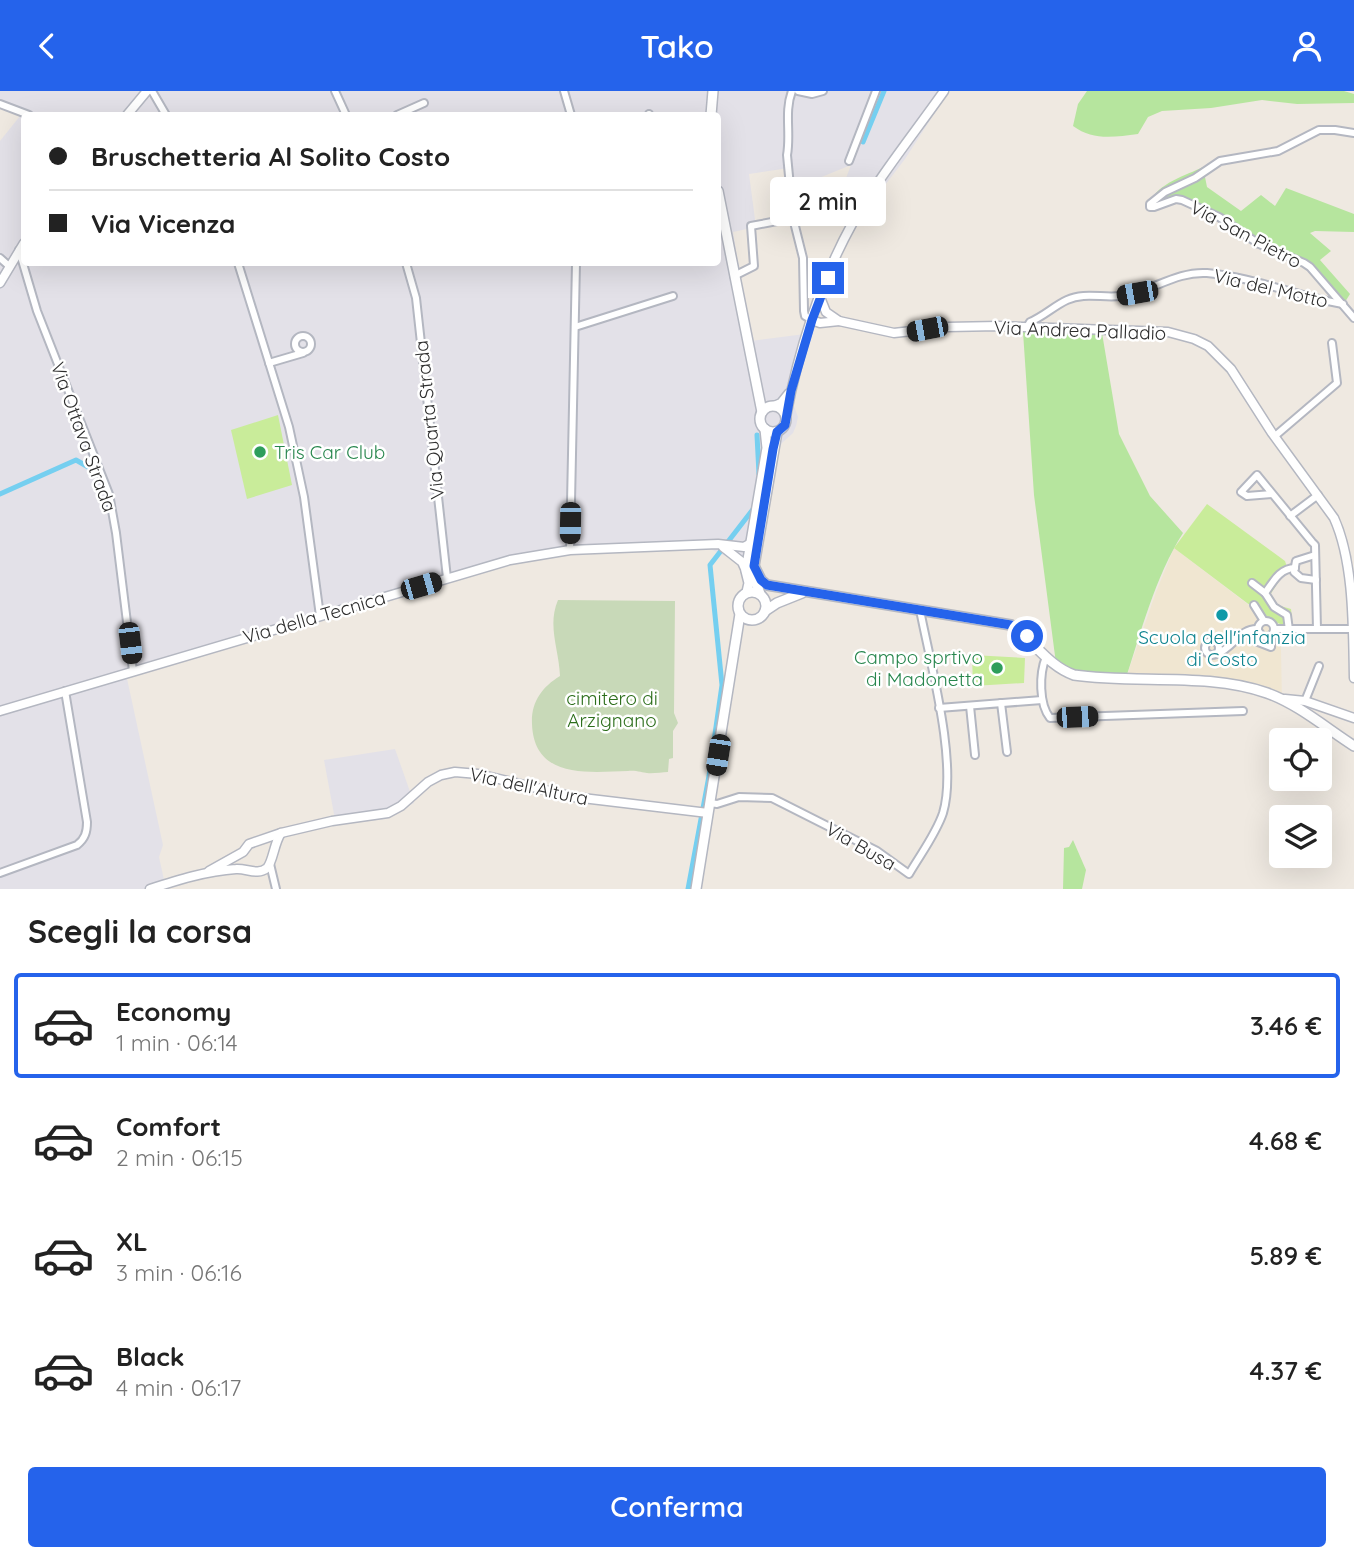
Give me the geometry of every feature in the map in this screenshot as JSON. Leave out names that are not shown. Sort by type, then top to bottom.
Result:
[{"type":"main road","points":[[711,112],[713,91]]},
{"type":"main road","points":[[696,889],[737,643],[740,614],[738,601],[747,592],[749,583],[751,543],[767,448],[765,429],[760,421],[760,395],[721,207]]},
{"type":"main road","points":[[760,395],[773,406],[782,409],[786,418],[783,428],[777,432],[750,568],[765,611]]},
{"type":"main road","points":[[762,412],[773,406]]},
{"type":"main road","points":[[765,429],[777,432]]},
{"type":"main road","points":[[750,568],[767,585],[803,593],[1011,625],[1027,636],[1045,657],[1074,675],[1215,683],[1267,693],[1303,712],[1354,746]]},
{"type":"main road","points":[[747,592],[762,597],[803,593]]},
{"type":"main road","points":[[737,643],[746,624],[777,603],[803,593]]},
{"type":"main road","points":[[740,614],[752,620]]},
{"type":"street","points":[[130,112],[150,91],[164,112]]},
{"type":"street","points":[[335,91],[345,112]]},
{"type":"street","points":[[564,91],[570,112]]},
{"type":"street","points":[[792,91],[788,102],[787,155],[793,218],[803,258],[804,310],[806,316],[820,323],[839,321]]},
{"type":"street","points":[[798,91],[811,94],[823,91]]},
{"type":"street","points":[[849,161],[876,91]]},
{"type":"street","points":[[786,418],[812,320],[853,224],[944,91]]},
{"type":"street","points":[[404,112],[424,103]]},
{"type":"street","points":[[0,104],[21,112]]},
{"type":"street","name":"Via San Pietro","points":[[1343,304],[1304,263],[1259,244],[1219,217],[1176,199],[1154,207],[1150,207],[1150,204],[1165,192],[1195,178],[1220,161],[1278,151],[1319,130],[1335,129],[1354,133]]},
{"type":"street","points":[[734,276],[754,267],[751,226],[793,218]]},
{"type":"street","points":[[0,283],[21,248]]},
{"type":"street","points":[[0,258],[9,266]]},
{"type":"street","name":"Via Ottava Strada","points":[[27,266],[37,311],[109,494],[133,671]]},
{"type":"street","points":[[239,266],[289,427],[304,497],[320,616]]},
{"type":"street","name":"Via Quarta Strada","points":[[407,266],[416,297],[447,578]]},
{"type":"street","points":[[570,550],[576,266]]},
{"type":"street","name":"Via del Motto","points":[[1027,327],[1030,322],[1067,300],[1085,294],[1120,296],[1137,293],[1160,282],[1189,274],[1207,273],[1255,282],[1314,300],[1343,304],[1354,318]]},
{"type":"street","points":[[575,327],[673,296]]},
{"type":"street","points":[[820,297],[825,312]]},
{"type":"street","points":[[816,310],[839,321]]},
{"type":"street","name":"Via Andrea Palladio","points":[[839,321],[894,333],[947,327],[1168,332],[1208,346],[1231,369],[1341,532],[1352,570],[1354,678]]},
{"type":"street","points":[[269,363],[290,357],[303,353],[310,348],[309,338],[299,337],[290,357]]},
{"type":"street","points":[[295,343],[298,351],[303,353]]},
{"type":"street","points":[[1275,436],[1337,383],[1332,343]]},
{"type":"street","points":[[773,406],[785,399],[791,391]]},
{"type":"street","points":[[1272,494],[1247,496],[1241,492],[1257,475],[1315,545],[1317,629]]},
{"type":"street","points":[[1290,516],[1318,495]]},
{"type":"street","name":"Via della Tecnica","points":[[0,711],[510,560],[570,550],[718,544],[744,547],[751,543]]},
{"type":"street","points":[[718,544],[750,568]]},
{"type":"street","points":[[1315,555],[1296,561],[1294,572],[1301,578],[1316,580]]},
{"type":"street","points":[[1265,593],[1276,576],[1287,568],[1295,568]]},
{"type":"street","points":[[1252,583],[1265,593],[1274,607],[1287,615],[1289,631]]},
{"type":"street","points":[[1254,605],[1264,621],[1272,623],[1271,647],[1253,640],[1264,621]]},
{"type":"street","name":"Via Busa","points":[[709,808],[739,797],[772,798],[877,851],[909,874],[943,812],[946,768],[939,708],[920,610]]},
{"type":"street","points":[[1235,642],[1212,641],[1206,646],[1209,654],[1217,654],[1230,648],[1235,642],[1242,633],[1250,628],[1266,636],[1272,632],[1353,629]]},
{"type":"street","points":[[1217,654],[1218,643]]},
{"type":"street","points":[[1045,657],[1041,667],[1042,700],[1048,716],[1052,719],[1243,711]]},
{"type":"street","points":[[1303,712],[1319,666]]},
{"type":"street","points":[[0,873],[77,845],[83,841],[87,831],[88,822],[65,691]]},
{"type":"street","points":[[1267,693],[1292,696],[1354,718]]},
{"type":"street","points":[[1279,699],[1305,701]]},
{"type":"street","points":[[939,708],[1042,700]]},
{"type":"street","points":[[1001,703],[1007,752]]},
{"type":"street","points":[[971,706],[975,755]]},
{"type":"street","name":"Via dell'Altura","points":[[150,889],[209,871],[243,852],[249,844],[281,832],[388,813],[401,806],[434,778],[462,772],[574,797],[709,808]]},
{"type":"street","points":[[275,887],[270,864],[271,853],[281,832]]},
{"type":"street","points":[[259,842],[268,847],[271,853]]},
{"type":"street","points":[[243,852],[243,862],[275,887]]},
{"type":"street","name":"Via dell'Altura","points":[[209,871],[263,870],[270,864]]},
{"type":"shaded area","points":[[0,91],[949,91],[905,159],[856,223],[834,210],[851,165],[792,189],[789,168],[749,174],[756,227],[733,232],[751,341],[813,333],[791,398],[798,417],[796,426],[778,452],[758,571],[708,548],[578,552],[541,557],[126,674],[163,845],[159,857],[166,889],[0,889],[0,141],[20,116],[0,107]]},
{"type":"shaded area","points":[[1174,548],[1250,606],[1255,604],[1276,624],[1281,650],[1282,703],[1260,694],[1222,686],[1125,681]]},
{"type":"shaded area","points":[[395,749],[414,803],[385,819],[336,825],[324,760]]},
{"type":"green space","points":[[1087,91],[1344,91],[1354,94],[1354,103],[1297,104],[1262,100],[1211,108],[1162,111],[1148,117],[1138,134],[1104,137],[1088,134],[1073,126],[1078,104]]},
{"type":"green space","points":[[1203,167],[1207,187],[1241,211],[1261,195],[1275,206],[1286,188],[1354,214],[1354,232],[1310,233],[1331,251],[1320,260],[1350,294],[1345,302],[1311,265],[1278,251],[1185,200],[1156,207],[1151,202],[1165,185]]},
{"type":"green space","points":[[1023,332],[1102,333],[1119,434],[1150,496],[1183,533],[1164,568],[1125,681],[1064,675],[1057,671],[1034,495]]},
{"type":"green space","name":"Tris Car Club","points":[[278,415],[292,485],[247,499],[231,430]]},
{"type":"green space","points":[[1207,504],[1285,561],[1289,573],[1283,575],[1270,595],[1277,605],[1291,609],[1293,628],[1271,620],[1255,604],[1251,606],[1174,548]]},
{"type":"green space","name":"cimitero di Arzignano","points":[[558,600],[675,601],[674,713],[678,723],[673,731],[673,758],[669,759],[668,772],[581,771],[553,764],[542,755],[535,742],[532,716],[539,696],[560,676],[554,628]]},
{"type":"green space","points":[[972,655],[1025,658],[1024,683],[973,686]]},
{"type":"green space","points":[[1073,840],[1086,870],[1082,889],[1063,889],[1064,848],[1069,847]]},
{"type":"waterway","points":[[863,142],[884,91]]},
{"type":"waterway","points":[[757,435],[759,474]]},
{"type":"waterway","points":[[0,494],[76,460],[95,471]]},
{"type":"waterway","points":[[688,889],[709,776],[722,685],[710,565],[754,508]]},
{"type":"place","name":"Tris Car Club","points":[[260,452]]},
{"type":"place","name":"Scuola dell'infanzia di Costo","points":[[1222,615]]},
{"type":"place","name":"Campo sprtivo di Madonetta","points":[[997,668]]},
{"type":"route","points":[[828,278],[812,320],[791,391],[785,425],[777,432],[773,449],[754,566],[758,576],[767,585],[803,593],[1011,625],[1027,636]]}]
